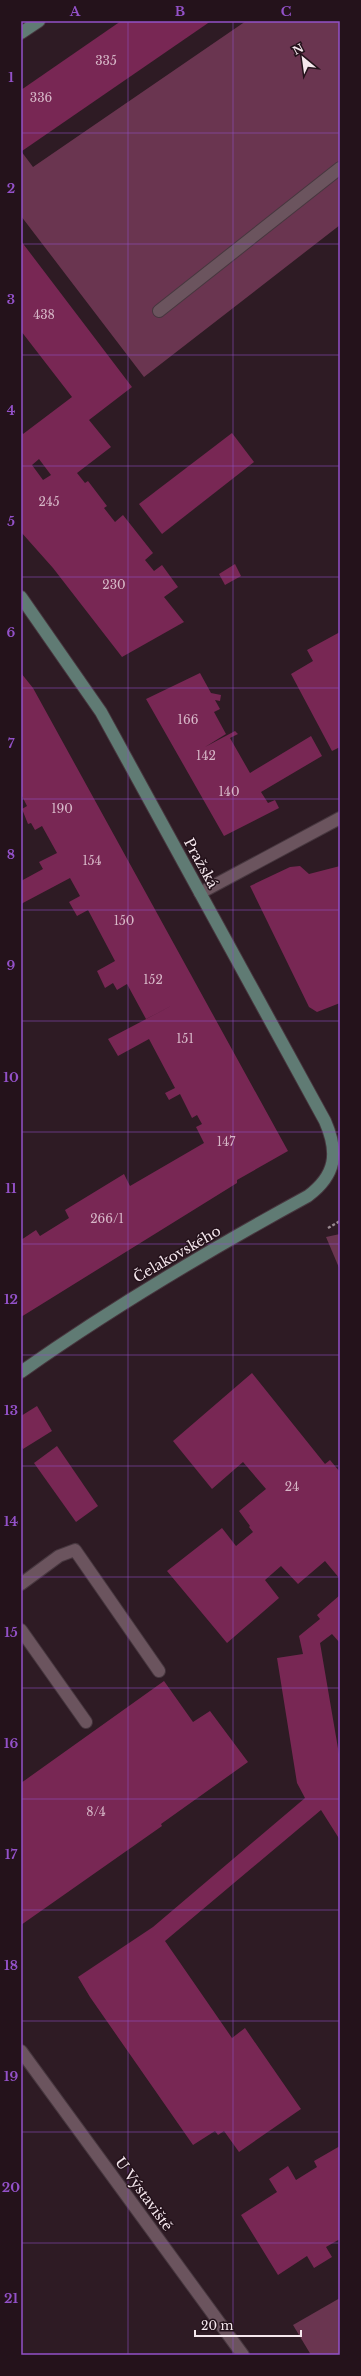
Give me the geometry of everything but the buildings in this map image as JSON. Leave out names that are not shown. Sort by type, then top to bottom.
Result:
[{"type":"main road","points":[[21,33],[39,21]]},
{"type":"main road","name":"Pražská","points":[[21,597],[101,712],[325,1121],[337,1153]]},
{"type":"main road","name":"Čelakovského","points":[[21,1372],[84,1328],[148,1288],[308,1196],[318,1188],[331,1171],[337,1153]]},
{"type":"street","points":[[158,311],[340,168]]},
{"type":"street","points":[[200,893],[340,818]]},
{"type":"street","points":[[21,1584],[59,1556],[75,1550],[159,1671]]},
{"type":"street","points":[[21,1630],[86,1722]]},
{"type":"street","name":"U Výstaviště","points":[[21,2051],[243,2355]]},
{"type":"path","points":[[328,1228],[340,1221]]},
{"type":"shaded area","points":[[246,21],[340,21],[340,225],[144,377],[21,216],[21,151],[33,167]]},
{"type":"shaded area","points":[[340,1234],[340,1270],[326,1237]]},
{"type":"shaded area","points":[[340,2298],[340,2355],[311,2355],[293,2325]]}]
